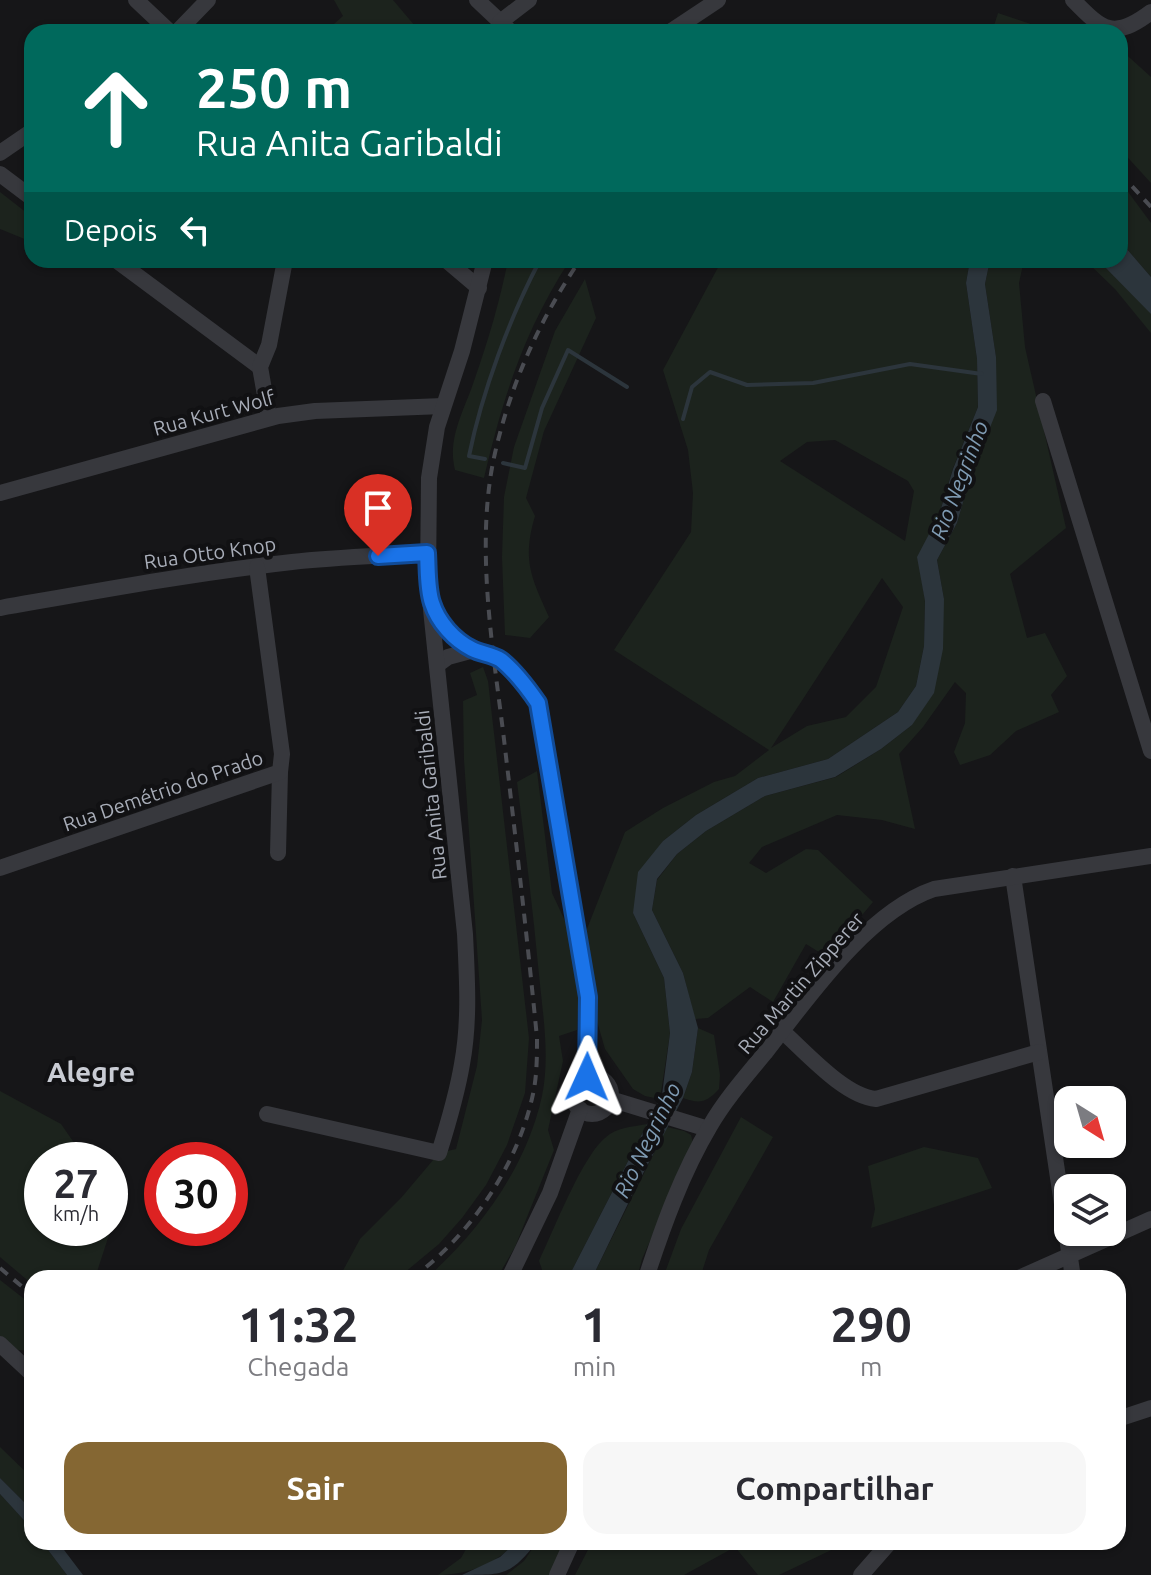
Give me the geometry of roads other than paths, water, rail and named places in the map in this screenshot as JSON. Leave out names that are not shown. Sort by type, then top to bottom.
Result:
[{"type":"street","points":[[136,0],[162,24]]},
{"type":"street","points":[[185,24],[208,0]]},
{"type":"street","points":[[477,0],[502,24]]},
{"type":"street","points":[[508,24],[529,0]]},
{"type":"street","points":[[682,24],[718,0]]},
{"type":"street","points":[[1073,0],[1097,24]]},
{"type":"street","points":[[1128,27],[1151,12]]},
{"type":"street","points":[[0,153],[24,136]]},
{"type":"street","points":[[0,174],[24,192]]},
{"type":"street","points":[[127,268],[260,367]]},
{"type":"street","points":[[269,418],[260,367],[269,345],[283,268]]},
{"type":"street","points":[[455,268],[479,288]]},
{"type":"street","name":"Rua Anita Garibaldi","points":[[267,1114],[439,1153],[463,1063],[468,987],[465,934],[427,553],[432,451],[483,268]]},
{"type":"street","points":[[1043,401],[1151,751]]},
{"type":"street","name":"Rua Kurt Wolf","points":[[0,493],[269,418],[315,411],[443,406]]},
{"type":"street","name":"Rua Otto Knop","points":[[0,608],[143,582],[257,567],[427,553]]},
{"type":"street","name":"Rua Demétrio do Prado","points":[[0,868],[280,772],[282,754],[257,567]]},
{"type":"street","points":[[431,602],[455,638],[503,662],[525,684],[538,703],[588,997],[587,1077]]},
{"type":"street","points":[[437,665],[448,657],[474,650]]},
{"type":"street","points":[[278,853],[280,772]]},
{"type":"street","name":"Rua Martin Zipperer","points":[[649,1270],[671,1208],[708,1129],[782,1031],[854,945],[903,903],[934,889],[1151,856]]},
{"type":"street","points":[[1013,876],[1072,1270]]},
{"type":"street","points":[[782,1031],[846,1087],[866,1098],[876,1099],[1039,1052]]},
{"type":"street","points":[[587,1077],[602,1079],[608,1084],[610,1099],[601,1111],[586,1112],[580,1109],[573,1095],[580,1080],[587,1077]]},
{"type":"street","points":[[610,1099],[708,1129]]},
{"type":"street","points":[[513,1270],[550,1193],[580,1109]]},
{"type":"street","points":[[1037,1270],[1151,1219]]},
{"type":"street","points":[[0,1344],[24,1366]]},
{"type":"street","points":[[1126,1416],[1151,1408]]},
{"type":"street","points":[[557,1575],[568,1550]]},
{"type":"street","points":[[861,1575],[883,1550]]},
{"type":"water","points":[[1128,250],[1151,277],[1151,314],[1106,268],[1128,268]]},
{"type":"water","name":"Rio Negrinho","points":[[969,268],[988,268],[985,284],[996,357],[997,410],[971,475],[957,523],[937,560],[944,599],[943,649],[934,693],[912,725],[881,749],[835,777],[765,796],[706,831],[677,854],[657,879],[652,910],[683,973],[698,1028],[692,1072],[683,1098],[596,1270],[572,1270],[662,1095],[670,1033],[664,978],[633,913],[638,872],[663,841],[696,815],[758,778],[828,759],[898,712],[916,686],[924,646],[925,601],[917,557],[939,515],[953,469],[978,407],[977,359],[966,283]]},
{"type":"water","points":[[0,1478],[24,1502],[24,1520],[0,1494]]},
{"type":"water","points":[[48,1550],[64,1550],[83,1575],[67,1575]]},
{"type":"water","points":[[507,1550],[530,1550],[506,1571],[462,1575],[500,1557]]},
{"type":"waterway","points":[[485,459],[469,456],[481,406],[508,330],[536,268]]},
{"type":"waterway","points":[[503,463],[525,468],[542,408],[568,350],[627,387]]},
{"type":"waterway","points":[[683,419],[692,387],[710,372],[747,385],[813,383],[910,364],[982,374]]},
{"type":"railway","points":[[1128,182],[1151,207]]},
{"type":"railway","points":[[422,1270],[453,1242],[489,1197],[516,1147],[534,1087],[537,1038],[490,628],[486,521],[495,453],[509,402],[528,352],[575,268]]},
{"type":"railway","points":[[0,1268],[24,1288]]},
{"type":"district","name":"Alegre","points":[[91,1072]]}]
